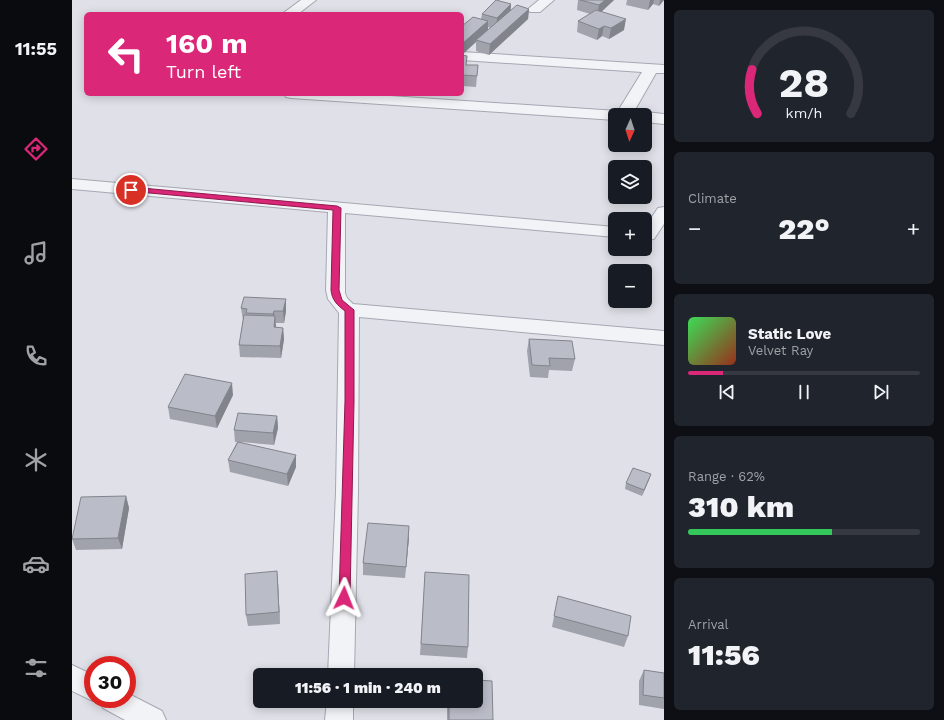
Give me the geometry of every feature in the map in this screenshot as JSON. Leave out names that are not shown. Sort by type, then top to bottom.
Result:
[{"type":"street","points":[[292,12],[310,0]]},
{"type":"street","points":[[535,9],[548,0]]},
{"type":"street","points":[[464,56],[658,69]]},
{"type":"street","points":[[628,108],[643,80],[658,69]]},
{"type":"street","points":[[322,96],[608,115]]},
{"type":"street","points":[[652,118],[664,119]]},
{"type":"street","points":[[72,184],[608,231]]},
{"type":"street","points":[[337,208],[335,290],[336,297],[339,302],[349,310],[664,338]]},
{"type":"street","points":[[652,235],[664,212]]},
{"type":"street","points":[[341,668],[345,583],[349,401],[349,310]]},
{"type":"street","points":[[72,677],[84,684]]},
{"type":"street","points":[[129,708],[152,720]]},
{"type":"street","points":[[339,720],[340,708]]},
{"type":"building","points":[[496,0],[511,4],[497,18],[482,14]]},
{"type":"building","points":[[580,0],[605,0],[599,5]]},
{"type":"building","points":[[517,5],[529,9],[490,44],[476,40]]},
{"type":"building","points":[[596,10],[626,19],[611,28],[604,26],[599,29],[578,21]]},
{"type":"building","points":[[473,17],[488,21],[464,42],[464,24]]},
{"type":"building","points":[[464,55],[467,56],[466,65],[478,65],[477,76],[464,75]]},
{"type":"building","points":[[244,297],[286,299],[283,311],[274,311],[273,314],[246,313],[247,309],[241,308]]},
{"type":"building","points":[[244,315],[275,316],[274,327],[283,328],[280,346],[239,345]]},
{"type":"building","points":[[529,339],[572,341],[575,359],[549,358],[550,366],[532,365]]},
{"type":"building","points":[[185,374],[232,383],[215,416],[168,407]]},
{"type":"building","points":[[238,413],[277,416],[273,433],[234,430]]},
{"type":"building","points":[[238,442],[296,455],[287,474],[228,460]]},
{"type":"building","points":[[633,468],[651,474],[644,490],[626,483]]},
{"type":"building","points":[[126,496],[118,538],[72,539],[81,497]]},
{"type":"building","points":[[368,523],[409,526],[406,567],[363,563]]},
{"type":"building","points":[[277,571],[279,612],[246,615],[245,574]]},
{"type":"building","points":[[425,572],[469,575],[468,647],[421,644]]},
{"type":"building","points":[[558,596],[631,616],[628,636],[554,616]]},
{"type":"building","points":[[644,670],[664,673],[664,698],[643,695]]},
{"type":"building","points":[[483,680],[492,681],[493,720],[449,720],[449,708],[483,708]]},
{"type":"route","points":[[131,190],[337,208],[335,290],[336,297],[339,302],[349,310],[349,401],[344,598]]}]
